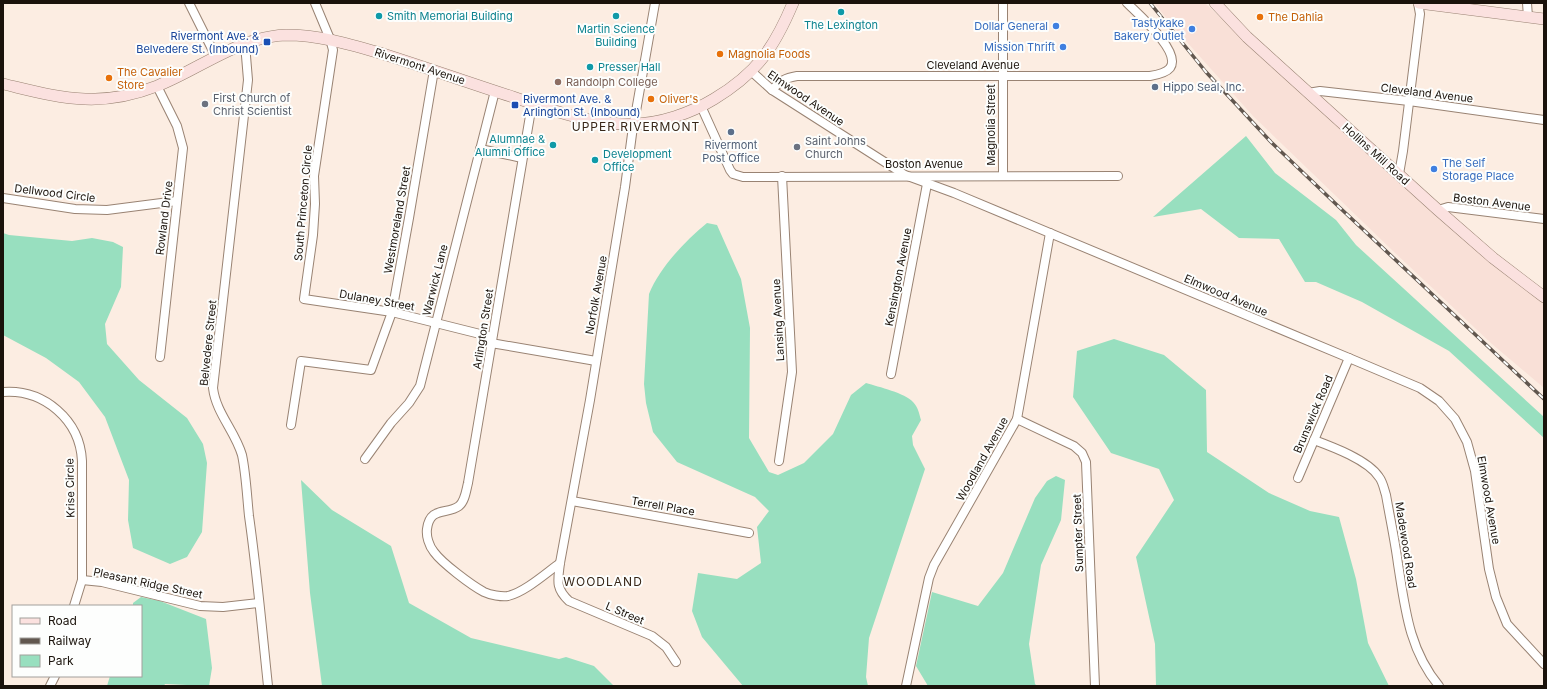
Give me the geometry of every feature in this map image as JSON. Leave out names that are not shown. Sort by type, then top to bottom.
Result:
[{"type":"main road","name":"Rivermont Avenue","points":[[3,84],[54,95],[84,99],[122,97],[158,86],[216,56],[245,44],[266,38],[285,35],[330,39],[434,70],[532,104],[598,122],[634,124],[665,118],[702,106],[727,91],[751,71],[766,55],[784,25],[793,3]]},
{"type":"main road","name":"Hollins Mill Road","points":[[1215,3],[1247,37],[1438,210],[1493,258],[1544,297]]},
{"type":"main road","points":[[1418,3],[1544,19]]},
{"type":"street","points":[[189,3],[216,56]]},
{"type":"street","name":"South Princeton Circle","points":[[304,299],[313,235],[315,204],[314,176],[333,50],[315,3]]},
{"type":"street","name":"Norfolk Avenue","points":[[560,591],[558,584],[560,563],[596,361],[655,3]]},
{"type":"street","name":"Magnolia Street","points":[[1002,175],[1003,3]]},
{"type":"street","name":"Cleveland Avenue","points":[[772,90],[780,81],[797,76],[1150,76],[1169,69],[1173,62],[1171,54],[1160,37],[1127,3]]},
{"type":"street","points":[[1399,174],[1420,14],[1418,3]]},
{"type":"street","points":[[1527,3],[1528,17]]},
{"type":"street","name":"Belvedere Street","points":[[245,44],[248,80],[213,388],[216,406],[234,437],[242,455],[268,686]]},
{"type":"street","name":"Westmoreland Street","points":[[291,425],[301,362],[371,370],[392,312],[410,218],[434,70]]},
{"type":"street","name":"Elmwood Avenue","points":[[751,71],[772,90],[905,175],[954,193],[1420,388],[1439,401],[1455,419],[1467,442],[1475,470],[1489,569],[1496,597],[1507,624],[1544,664]]},
{"type":"street","name":"Rowland Drive","points":[[158,86],[177,126],[183,148],[160,357]]},
{"type":"street","name":"Warwick Lane","points":[[365,459],[390,423],[409,403],[420,386],[495,91]]},
{"type":"street","name":"Cleveland Avenue","points":[[1308,93],[1320,91],[1409,101],[1544,120]]},
{"type":"street","name":"Arlington Street","points":[[532,104],[465,497],[459,506],[433,515],[429,520],[426,537],[433,552],[467,581],[485,593],[508,596],[519,591],[560,563]]},
{"type":"street","name":"Boston Avenue","points":[[702,106],[726,164],[733,174],[743,177],[905,175],[1118,176]]},
{"type":"street","points":[[480,148],[522,158]]},
{"type":"street","name":"Lansing Avenue","points":[[779,461],[792,372],[782,176]]},
{"type":"street","name":"Kensington Avenue","points":[[891,374],[927,184]]},
{"type":"street","name":"Dellwood Circle","points":[[3,198],[75,208],[107,210],[176,201]]},
{"type":"street","name":"Boston Avenue","points":[[1438,210],[1448,207],[1544,219]]},
{"type":"street","name":"Woodland Avenue","points":[[906,686],[929,578],[934,565],[1017,419],[1050,234]]},
{"type":"street","name":"Dulaney Street","points":[[304,299],[392,312],[436,322],[492,340],[596,361]]},
{"type":"street","name":"Brunswick Road","points":[[1298,478],[1349,358]]},
{"type":"street","name":"Krise Circle","points":[[3,392],[22,392],[44,400],[55,408],[68,422],[78,441],[82,462],[82,580],[74,605]]},
{"type":"street","name":"Sumpter Street","points":[[1017,419],[1074,446],[1082,453],[1086,462],[1095,686]]},
{"type":"street","name":"Madewood Road","points":[[1314,440],[1344,453],[1368,466],[1380,477],[1386,495],[1407,620],[1418,652],[1439,686]]},
{"type":"street","name":"Terrell Place","points":[[572,501],[749,533]]},
{"type":"street","name":"Pleasant Ridge Street","points":[[82,580],[102,582],[200,606],[223,607],[258,603]]},
{"type":"street","name":"L Street","points":[[560,591],[569,601],[652,636],[666,647],[676,662]]},
{"type":"street","points":[[50,686],[54,677]]},
{"type":"shaded area","points":[[1154,3],[1205,3],[1312,104],[1544,304],[1544,388],[1492,344],[1253,116]]},
{"type":"green space","points":[[1246,136],[1275,173],[1336,220],[1356,245],[1544,417],[1544,438],[1449,351],[1362,302],[1316,282],[1305,282],[1279,239],[1239,238],[1201,209],[1153,217]]},
{"type":"green space","points":[[707,223],[717,225],[741,279],[750,328],[749,438],[769,472],[778,475],[804,463],[833,434],[851,395],[866,383],[904,396],[913,402],[918,410],[921,420],[912,436],[913,445],[925,469],[869,638],[866,677],[868,686],[743,686],[702,637],[692,611],[698,573],[737,579],[761,563],[757,527],[769,511],[755,497],[677,462],[653,432],[646,403],[644,384],[649,294],[666,264],[690,238]]},
{"type":"green space","points":[[3,233],[9,235],[72,241],[92,238],[113,242],[123,247],[121,287],[105,324],[107,344],[139,380],[187,418],[203,444],[207,463],[202,532],[187,557],[170,564],[133,548],[128,520],[129,480],[105,417],[79,382],[46,358],[3,335]]},
{"type":"green space","points":[[1114,339],[1164,355],[1206,390],[1207,452],[1269,493],[1310,511],[1339,517],[1356,579],[1368,643],[1389,686],[1156,686],[1155,644],[1136,557],[1174,500],[1159,469],[1111,453],[1073,397],[1077,351]]},
{"type":"green space","points":[[1056,476],[1065,480],[1061,520],[1041,565],[1029,644],[1035,684],[1037,686],[928,686],[916,666],[932,592],[978,606],[1003,573],[1035,498],[1047,481]]},
{"type":"green space","points":[[301,480],[332,510],[391,546],[409,603],[471,638],[559,659],[566,657],[594,666],[614,686],[322,686],[310,593]]},
{"type":"green space","points":[[141,597],[160,601],[206,619],[212,668],[209,686],[165,684],[164,686],[107,686],[110,677],[142,677],[142,605],[133,605],[133,603]]},
{"type":"railway","points":[[1150,3],[1206,72],[1271,142],[1544,399]]},
{"type":"place","name":"The Lexington","points":[[841,12]]},
{"type":"place","name":"Smith Memorial Building","points":[[379,16]]},
{"type":"place","name":"Martin Science Building","points":[[616,16]]},
{"type":"place","name":"The Dahlia","points":[[1260,17]]},
{"type":"place","name":"Dollar General","points":[[1056,26]]},
{"type":"place","name":"Tastykake Bakery Outlet","points":[[1192,29]]},
{"type":"place","name":"Rivermont Ave. & Belvedere St. (Inbound)","points":[[267,42]]},
{"type":"place","name":"Mission Thrift","points":[[1063,47]]},
{"type":"place","name":"Magnolia Foods","points":[[720,54]]},
{"type":"place","name":"Presser Hall","points":[[590,67]]},
{"type":"place","name":"The Cavalier Store","points":[[109,78]]},
{"type":"place","name":"Randolph College","points":[[558,82]]},
{"type":"place","name":"Hippo Seal, Inc.","points":[[1155,87]]},
{"type":"place","name":"Oliver's","points":[[651,99]]},
{"type":"place","name":"First Church of Christ Scientist","points":[[205,104]]},
{"type":"place","name":"Rivermont Ave. & Arlington St. (Inbound)","points":[[515,105]]},
{"type":"place","name":"Rivermont Post Office","points":[[731,132]]},
{"type":"place","name":"Alumnae & Alumni Office","points":[[553,145]]},
{"type":"place","name":"Saint Johns Church","points":[[797,147]]},
{"type":"place","name":"Development Office","points":[[595,160]]},
{"type":"place","name":"The Self Storage Place","points":[[1434,169]]},
{"type":"district","name":"UPPER RIVERMONT","points":[[636,126]]},
{"type":"district","name":"WOODLAND","points":[[603,581]]}]
